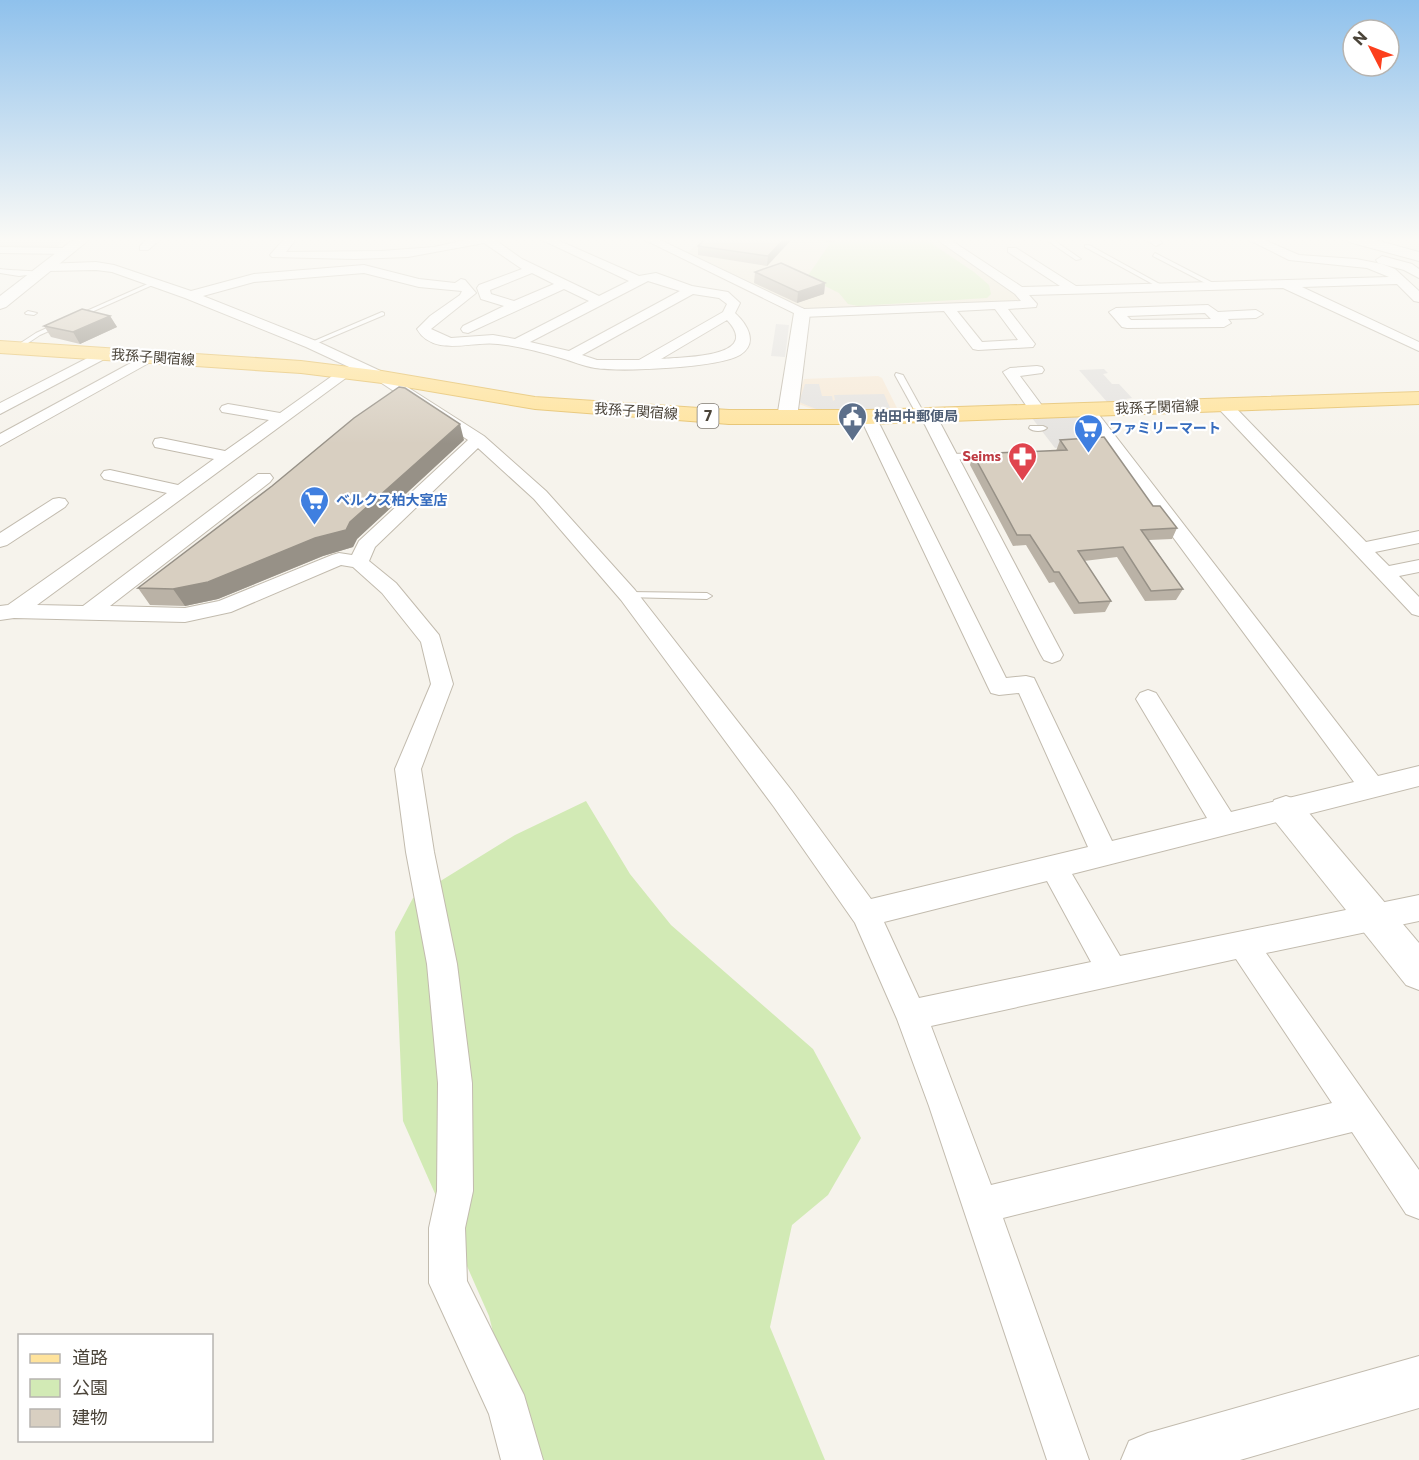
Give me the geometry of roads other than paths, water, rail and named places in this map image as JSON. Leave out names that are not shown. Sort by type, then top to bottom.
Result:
[{"type":"main road","name":"我孫子関宿線","points":[[15,342],[105,353],[347,372],[535,404],[729,417],[925,415],[1044,419],[1087,410],[1419,398]]},
{"type":"street","points":[[220,307],[311,344],[382,377],[478,439],[540,495],[628,595],[783,799],[866,914],[911,1015],[982,1205],[1068,1460]]},
{"type":"street","points":[[452,307],[432,319],[424,328],[425,331],[444,341],[455,343],[493,339],[596,364],[640,365],[722,357],[735,352],[744,336],[742,329],[728,314]]},
{"type":"street","points":[[468,328],[511,307]]},
{"type":"street","points":[[517,343],[588,307]]},
{"type":"street","points":[[570,356],[660,307]]},
{"type":"street","points":[[640,365],[728,314],[732,307]]},
{"type":"street","points":[[790,307],[802,313],[970,307]]},
{"type":"street","points":[[948,308],[978,346],[1028,344],[1000,307]]},
{"type":"street","points":[[1215,315],[1224,323],[1127,324],[1116,312],[1208,309],[1215,315],[1259,317],[1246,307]]},
{"type":"street","points":[[1334,307],[1419,347]]},
{"type":"street","points":[[787,418],[802,313]]},
{"type":"street","points":[[0,409],[105,353]]},
{"type":"street","points":[[0,441],[151,356]]},
{"type":"street","points":[[1037,370],[1010,372],[1044,419]]},
{"type":"street","points":[[7,612],[182,491],[347,372]]},
{"type":"street","points":[[1224,405],[1359,549],[1419,609]]},
{"type":"street","points":[[228,409],[283,418]]},
{"type":"street","points":[[1087,410],[1373,788]]},
{"type":"street","points":[[925,415],[950,457],[1052,655]]},
{"type":"street","points":[[868,417],[999,687],[1026,684],[1105,855]]},
{"type":"street","points":[[360,562],[366,545],[478,439]]},
{"type":"street","points":[[162,443],[229,457]]},
{"type":"street","points":[[110,475],[182,491]]},
{"type":"street","points":[[87,613],[264,478]]},
{"type":"street","points":[[0,541],[59,503]]},
{"type":"street","points":[[1359,549],[1419,537]]},
{"type":"street","points":[[7,612],[186,615],[224,608],[339,559],[360,562],[389,588],[430,640],[442,684],[408,769],[420,852],[442,964],[454,1083],[455,1191],[447,1228],[448,1283],[509,1410],[522,1460]]},
{"type":"street","points":[[1383,573],[1419,566]]},
{"type":"street","points":[[1148,699],[1225,825]]},
{"type":"street","points":[[866,914],[1419,776]]},
{"type":"street","points":[[1286,810],[1419,972]]},
{"type":"street","points":[[1054,868],[1112,971]]},
{"type":"street","points":[[911,1015],[1372,915],[1419,908]]},
{"type":"street","points":[[1243,944],[1419,1201]]},
{"type":"street","points":[[982,1205],[1358,1114]]},
{"type":"street","points":[[1148,1460],[1419,1382]]},
{"type":"lane","points":[[15,342],[38,334],[94,307]]},
{"type":"lane","points":[[311,344],[382,314]]},
{"type":"lane","points":[[15,342],[38,334]]},
{"type":"lane","points":[[899,375],[925,415]]},
{"type":"lane","points":[[950,457],[1001,455]]},
{"type":"lane","points":[[628,595],[707,596]]},
{"type":"place","name":"柏田中郵便局","points":[[853,442]]},
{"type":"place","name":"ファミリーマート","points":[[1088,454]]},
{"type":"place","name":"Seims","points":[[1022,482]]},
{"type":"place","name":"ベルクス柏大室店","points":[[315,526]]}]
